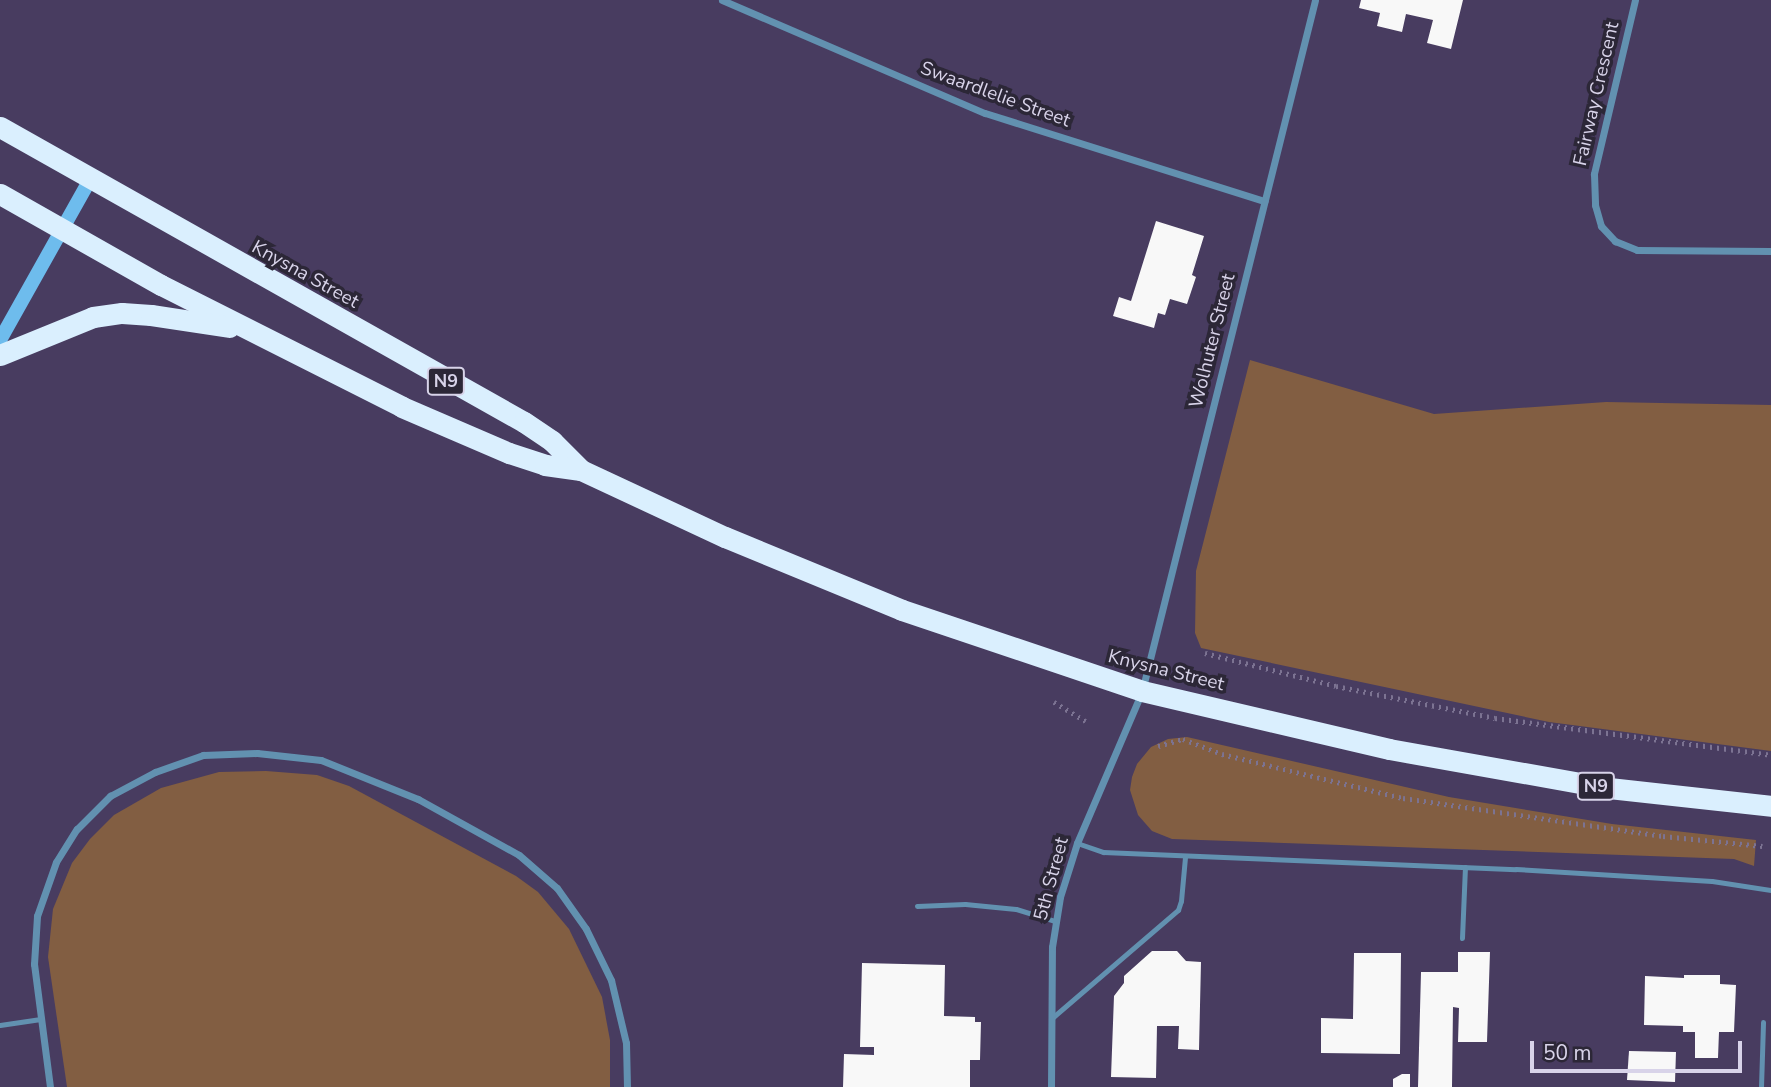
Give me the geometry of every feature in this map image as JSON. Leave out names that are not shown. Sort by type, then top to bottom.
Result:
[{"type":"highway","name":"Knysna Street","points":[[0,127],[524,422],[552,441],[581,470]]},
{"type":"highway","name":"Knysna Street","points":[[0,194],[62,231],[252,332],[402,407],[509,453],[545,465],[581,470],[706,529],[842,587],[992,643],[1142,691],[1452,761],[1619,789],[1771,806]]},
{"type":"highway","points":[[0,355],[93,317],[122,313],[185,320],[252,332]]},
{"type":"street","name":"Swaardlelie Street","points":[[722,0],[985,113],[1264,201]]},
{"type":"street","name":"Wolhuter Street","points":[[1142,691],[1315,0]]},
{"type":"street","name":"Fairway Crescent","points":[[1635,0],[1594,174],[1595,205],[1601,226],[1615,241],[1637,250],[1771,251]]},
{"type":"street","points":[[0,340],[91,178]]},
{"type":"street","name":"5th Street","points":[[1051,1087],[1055,921],[1077,843],[1142,691]]},
{"type":"street","points":[[50,1087],[34,964],[37,916],[56,862],[77,829],[110,796],[155,772],[203,755],[257,753],[321,760],[418,799],[519,855],[557,888],[586,929],[611,980],[626,1043],[626,1087]]},
{"type":"lane","points":[[1077,843],[1103,852],[1185,858],[1465,867],[1712,881],[1771,890]]},
{"type":"lane","points":[[1052,1018],[1178,910],[1185,858]]},
{"type":"lane","points":[[1462,938],[1465,867]]},
{"type":"lane","points":[[917,906],[965,904],[1016,909],[1055,921]]},
{"type":"lane","points":[[0,1025],[41,1019]]},
{"type":"lane","points":[[1761,1087],[1763,1022]]},
{"type":"path","points":[[1205,653],[1336,686],[1495,718],[1771,755]]},
{"type":"path","points":[[1054,702],[1086,721]]},
{"type":"path","points":[[1158,746],[1183,739],[1222,754],[1403,798],[1663,836],[1762,845]]},
{"type":"shaded area","points":[[1250,360],[1434,414],[1606,402],[1771,405],[1771,751],[1549,722],[1201,648],[1195,633],[1196,571]]},
{"type":"shaded area","points":[[1187,737],[1449,797],[1612,824],[1756,840],[1754,866],[1734,859],[1172,839],[1152,831],[1138,815],[1130,790],[1137,764],[1151,747],[1168,739]]},
{"type":"shaded area","points":[[266,771],[317,775],[349,786],[516,876],[538,892],[569,929],[602,997],[610,1040],[610,1087],[67,1087],[48,957],[53,909],[72,863],[90,839],[114,815],[161,788],[219,772]]},
{"type":"building","points":[[1361,0],[1463,0],[1451,49],[1427,43],[1433,20],[1406,14],[1402,32],[1377,26],[1380,13],[1359,8]]},
{"type":"building","points":[[1156,221],[1204,236],[1192,275],[1196,277],[1187,304],[1170,299],[1165,315],[1158,313],[1154,328],[1113,316],[1119,297],[1131,301]]},
{"type":"building","points":[[1152,951],[1177,951],[1186,961],[1201,962],[1199,1050],[1178,1049],[1179,1026],[1157,1026],[1156,1078],[1111,1077],[1114,996],[1124,983],[1124,976]]},
{"type":"building","points":[[1458,952],[1490,952],[1487,1042],[1458,1042],[1459,1008],[1453,1007],[1452,1087],[1418,1087],[1421,972],[1458,972]]},
{"type":"building","points":[[1354,953],[1401,953],[1400,1054],[1321,1053],[1321,1018],[1353,1019]]},
{"type":"building","points":[[862,963],[945,965],[944,1016],[975,1017],[975,1022],[981,1022],[980,1060],[970,1060],[970,1087],[843,1087],[844,1054],[874,1055],[874,1047],[860,1047]]},
{"type":"building","points":[[1684,975],[1720,975],[1720,984],[1736,985],[1734,1032],[1719,1032],[1718,1058],[1695,1058],[1695,1032],[1683,1032],[1683,1026],[1644,1025],[1645,976],[1684,978]]},
{"type":"building","points":[[1629,1051],[1676,1052],[1675,1082],[1627,1080]]},
{"type":"building","points":[[1402,1074],[1410,1074],[1410,1087],[1393,1087],[1393,1079]]}]
